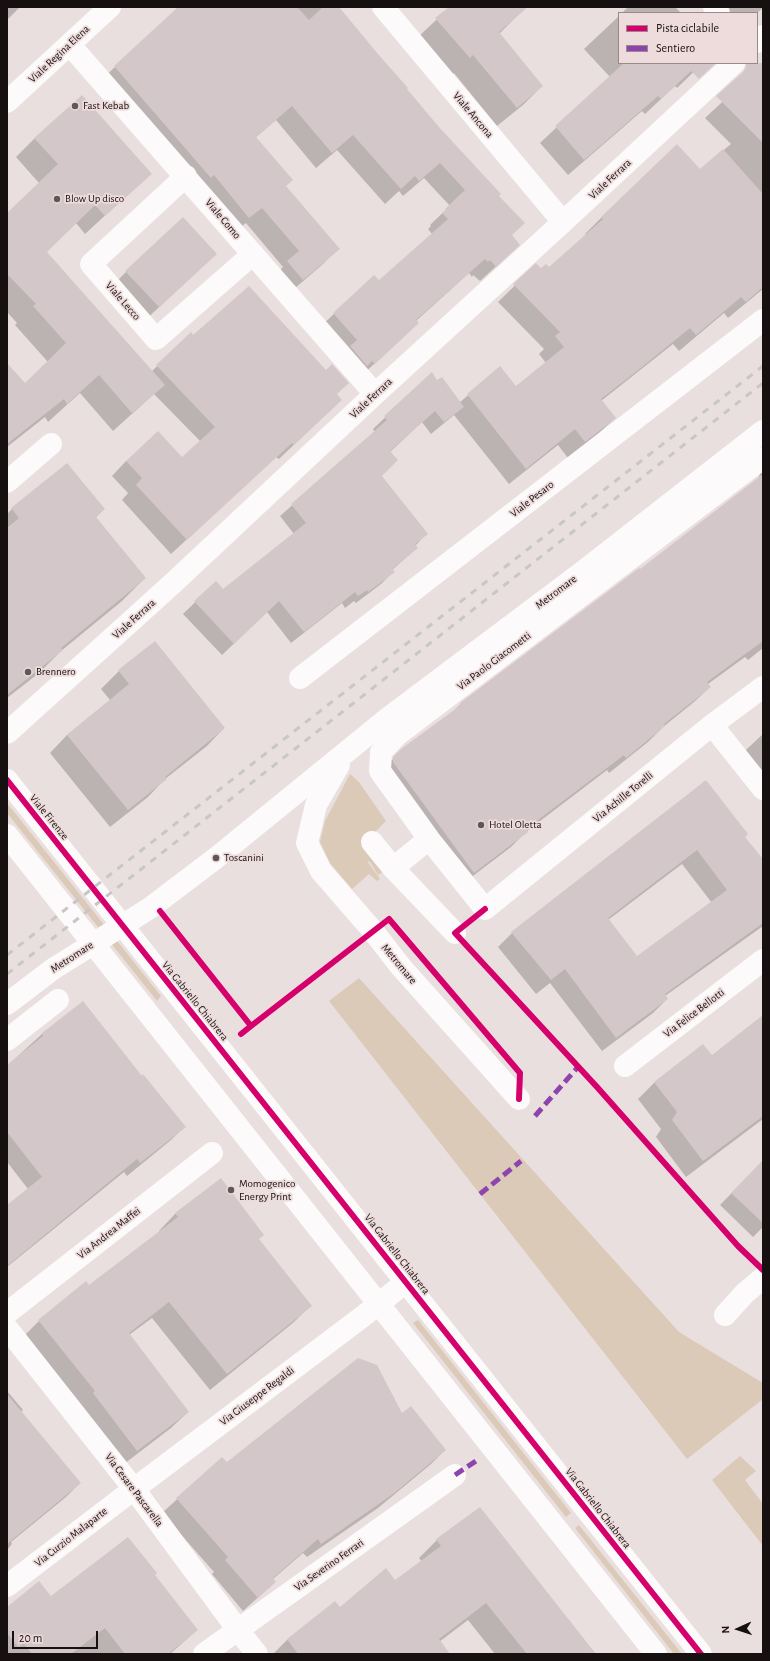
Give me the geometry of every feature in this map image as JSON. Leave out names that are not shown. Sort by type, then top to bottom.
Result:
[{"type":"street","name":"Viale Regina Elena","points":[[7,102],[110,7]]},
{"type":"street","name":"Viale Ancona","points":[[383,7],[563,222]]},
{"type":"street","name":"Viale Como","points":[[70,45],[375,394]]},
{"type":"street","name":"Viale Ferrara","points":[[7,732],[171,585],[375,394],[733,64]]},
{"type":"street","name":"Viale Lecco","points":[[186,176],[91,264],[156,339],[253,254]]},
{"type":"street","name":"Viale Pesaro","points":[[300,678],[763,320]]},
{"type":"street","name":"Metromare","points":[[7,1004],[53,969],[150,908],[216,858],[388,718],[582,573],[763,432]]},
{"type":"street","points":[[7,482],[51,444]]},
{"type":"street","name":"Via Paolo Giacometti","points":[[485,909],[429,839],[380,771],[381,752],[397,735],[763,458]]},
{"type":"street","name":"Via Achille Torelli","points":[[485,909],[712,725],[763,687]]},
{"type":"street","points":[[712,725],[763,789]]},
{"type":"street","name":"Metromare","points":[[347,752],[316,805],[307,843],[321,871],[373,931],[401,967],[520,1099]]},
{"type":"street","name":"Viale Firenze","points":[[7,780],[76,867]]},
{"type":"street","points":[[7,835],[656,1654]]},
{"type":"street","points":[[393,868],[429,839]]},
{"type":"street","points":[[372,842],[393,868],[455,933]]},
{"type":"street","name":"Via Gabriello Chiabrera","points":[[76,867],[701,1654]]},
{"type":"street","name":"Via Felice Bellotti","points":[[625,1066],[763,960]]},
{"type":"street","points":[[7,1040],[58,1000]]},
{"type":"street","name":"Via Andrea Maffei","points":[[7,1313],[212,1153]]},
{"type":"street","points":[[725,1315],[763,1278]]},
{"type":"street","name":"Via Giuseppe Regaldi","points":[[134,1489],[406,1282]]},
{"type":"street","name":"Via Cesare Pascarella","points":[[7,1328],[134,1489],[257,1654]]},
{"type":"street","name":"Via Severino Ferrari","points":[[204,1654],[455,1475]]},
{"type":"street","name":"Via Curzio Malaparte","points":[[7,1586],[134,1489]]},
{"type":"shaded area","points":[[350,774],[359,782],[386,821],[362,845],[389,868],[378,875],[370,862],[367,861],[380,879],[377,881],[369,874],[352,889],[330,863],[320,842],[325,821]]},
{"type":"shaded area","points":[[7,803],[161,996],[157,1001],[7,813]]},
{"type":"shaded area","points":[[359,978],[679,1332],[763,1383],[763,1399],[687,1459],[329,1001]]},
{"type":"shaded area","points":[[418,1320],[571,1513],[566,1517],[413,1323]]},
{"type":"shaded area","points":[[740,1456],[756,1471],[745,1480],[763,1504],[763,1546],[712,1480]]},
{"type":"shaded area","points":[[579,1525],[682,1654],[674,1654],[575,1528]]},
{"type":"building","points":[[178,7],[297,7],[309,20],[323,7],[339,7],[439,127],[501,194],[499,196],[525,223],[512,235],[520,245],[496,267],[490,260],[488,262],[485,259],[416,320],[419,323],[375,364],[372,361],[367,366],[350,346],[357,340],[333,313],[374,275],[379,280],[448,219],[442,213],[465,190],[440,163],[419,181],[415,176],[401,189],[353,135],[332,153],[292,106],[256,137],[293,180],[286,186],[340,249],[303,280],[287,261],[299,251],[262,208],[249,218],[214,175],[211,178],[114,66]]},
{"type":"building","points":[[449,7],[528,7],[499,32],[543,86],[517,108],[473,55],[470,58],[435,18]]},
{"type":"building","points":[[763,63],[763,143],[716,96],[743,72],[746,64]]},
{"type":"building","points":[[623,64],[715,64],[699,79],[691,71],[661,99],[658,96],[584,160],[555,126]]},
{"type":"building","points":[[82,95],[152,174],[105,216],[95,205],[47,252],[165,385],[132,413],[99,375],[67,404],[64,399],[7,444],[7,363],[25,383],[66,343],[33,306],[36,304],[7,274],[7,213],[58,164],[34,138]]},
{"type":"building","points":[[677,144],[700,169],[723,149],[763,194],[763,287],[746,302],[741,297],[696,335],[690,328],[601,399],[616,418],[585,442],[575,429],[526,469],[467,394],[500,366],[516,386],[564,347],[555,336],[560,332],[513,284],[536,263],[541,268],[546,264],[549,267],[603,219],[601,217]]},
{"type":"building","points":[[183,217],[217,254],[159,307],[125,271]]},
{"type":"building","points":[[249,286],[326,370],[332,364],[349,383],[337,394],[342,400],[294,445],[292,443],[187,540],[136,485],[142,478],[126,461],[158,431],[182,457],[215,427],[156,365],[191,332],[193,335]]},
{"type":"building","points":[[432,372],[437,380],[442,377],[464,407],[444,422],[435,411],[390,451],[398,460],[382,476],[428,534],[415,544],[418,548],[392,569],[395,572],[368,592],[367,590],[358,596],[355,592],[304,632],[279,601],[234,644],[194,601],[216,581],[223,589],[306,523],[291,504],[387,420],[384,416]]},
{"type":"building","points":[[67,463],[105,509],[96,517],[146,578],[61,648],[63,650],[7,695],[7,528],[19,518],[11,508]]},
{"type":"building","points":[[763,474],[763,641],[707,682],[711,687],[664,724],[665,726],[626,758],[624,755],[526,829],[528,832],[474,873],[393,762],[393,757],[401,749],[461,705],[460,703],[639,568],[640,569]]},
{"type":"building","points":[[155,641],[225,728],[165,777],[167,779],[128,810],[67,735],[129,684],[118,670]]},
{"type":"building","points":[[706,780],[748,834],[745,837],[763,859],[763,923],[665,994],[668,999],[616,1038],[565,969],[551,980],[511,932]],"holes":[[[697,850],[727,890],[637,956],[608,918]]]},
{"type":"building","points":[[83,1001],[142,1076],[143,1074],[186,1127],[140,1163],[137,1159],[7,1266],[7,1205],[42,1177],[7,1132],[7,1065],[43,1036],[42,1033]]},
{"type":"building","points":[[763,1015],[763,1116],[703,1161],[672,1120],[677,1112],[654,1082],[703,1044],[712,1055]]},
{"type":"building","points":[[763,1160],[763,1223],[731,1193]]},
{"type":"building","points":[[221,1178],[264,1235],[259,1239],[312,1306],[227,1374],[169,1302],[129,1333],[189,1412],[137,1451],[93,1393],[95,1391],[38,1320],[86,1281],[89,1285],[178,1217],[175,1213]]},
{"type":"building","points":[[358,1358],[377,1365],[402,1413],[411,1406],[446,1450],[393,1494],[321,1544],[318,1539],[273,1578],[276,1582],[258,1598],[225,1560],[228,1557],[176,1498],[222,1457],[227,1462]]},
{"type":"building","points":[[7,1394],[81,1483],[7,1544]]},
{"type":"building","points":[[480,1507],[596,1654],[527,1654],[486,1603],[439,1639],[450,1654],[298,1654],[287,1639],[335,1601],[340,1607],[386,1568],[395,1580],[441,1546],[436,1539]]},
{"type":"building","points":[[128,1537],[157,1573],[155,1575],[198,1630],[168,1654],[125,1654],[105,1628],[71,1654],[32,1654],[24,1644],[18,1647],[7,1633],[7,1607],[39,1581],[51,1596]]},
{"type":"railway","points":[[7,955],[763,366]]},
{"type":"railway","points":[[7,974],[763,383]]},
{"type":"marked path","points":[[535,1116],[578,1067]]},
{"type":"marked path","points":[[480,1194],[521,1161]]},
{"type":"marked path","points":[[455,1475],[476,1461]]},
{"type":"cycle path","points":[[7,780],[701,1654]]},
{"type":"cycle path","points":[[485,909],[455,933],[597,1087],[738,1246],[763,1270]]},
{"type":"cycle path","points":[[160,911],[251,1026],[241,1034]]},
{"type":"cycle path","points":[[251,1026],[389,919],[520,1073],[519,1099]]},
{"type":"place","name":"Fast Kebab","points":[[75,106]]},
{"type":"place","name":"Blow Up disco","points":[[57,199]]},
{"type":"place","name":"Brennero","points":[[28,672]]},
{"type":"place","name":"Hotel Oletta","points":[[481,825]]},
{"type":"place","name":"Toscanini","points":[[216,858]]},
{"type":"place","name":"Momogenico Energy Print","points":[[231,1190]]}]
